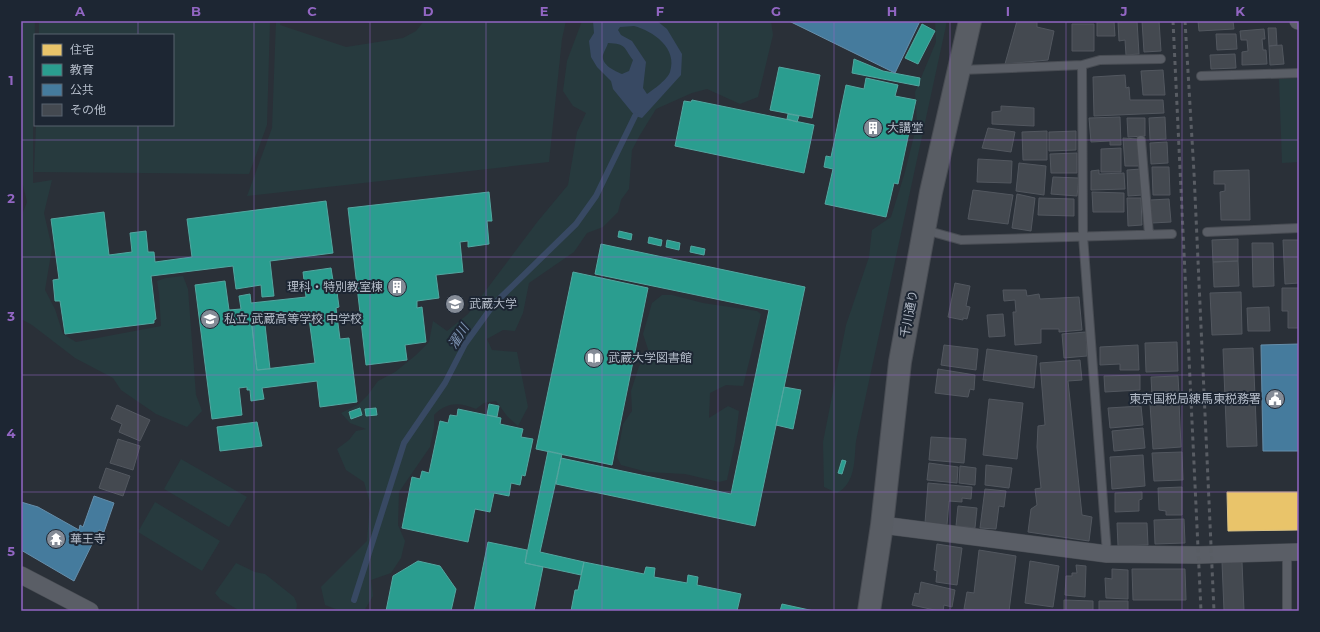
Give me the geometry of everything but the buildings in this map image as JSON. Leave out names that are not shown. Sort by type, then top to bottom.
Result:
[{"type":"main road","name":"千川通り","points":[[869,611],[882,525],[900,362],[931,192],[970,21]]},
{"type":"street","points":[[882,525],[1107,554],[1199,555],[1293,552]]},
{"type":"street","points":[[21,575],[90,611]]},
{"type":"lane","points":[[959,70],[1082,65],[1100,60],[1162,59]]},
{"type":"lane","points":[[1082,65],[1083,236],[1107,554]]},
{"type":"lane","points":[[1201,76],[1299,72]]},
{"type":"lane","points":[[1141,140],[1149,234]]},
{"type":"lane","points":[[1207,232],[1299,228]]},
{"type":"lane","points":[[925,230],[961,240],[1172,234]]},
{"type":"lane","points":[[1287,611],[1293,552]]},
{"type":"green space","points":[[21,21],[35,21],[33,183],[52,180],[44,213],[52,248],[45,290],[55,309],[63,334],[76,342],[161,326],[157,281],[166,278],[183,276],[188,289],[196,395],[202,411],[187,427],[156,414],[121,390],[113,378],[75,358],[32,325],[21,319],[21,217],[27,202],[21,177]]},
{"type":"green space","points":[[39,21],[270,21],[267,125],[249,174],[34,172],[36,126],[174,126],[174,34],[39,34]]},
{"type":"green space","points":[[276,21],[281,21],[280,25],[346,47],[403,38],[416,31],[424,21],[566,21],[562,39],[549,162],[247,196],[272,128]]},
{"type":"green space","points":[[582,21],[771,21],[773,35],[758,97],[740,104],[707,89],[692,93],[656,109],[632,150],[629,189],[621,200],[618,212],[603,227],[587,233],[574,252],[529,283],[523,313],[515,331],[503,330],[487,339],[492,350],[517,352],[528,407],[518,426],[507,416],[496,401],[484,403],[476,409],[464,405],[454,404],[444,408],[434,415],[434,428],[430,447],[399,492],[398,525],[405,541],[401,558],[391,573],[371,580],[373,596],[364,611],[341,611],[325,605],[321,587],[367,541],[370,503],[364,482],[346,470],[337,449],[349,440],[356,431],[366,429],[350,423],[341,413],[359,404],[378,381],[395,372],[429,342],[433,321],[447,331],[468,314],[538,221],[568,185],[577,132],[586,113],[573,106],[563,91],[567,61]]},
{"type":"green space","points":[[935,21],[947,21],[856,441],[853,470],[848,483],[837,493],[824,487],[823,442],[846,325],[869,257],[872,230],[891,217],[905,172],[917,124],[915,92],[936,42]]},
{"type":"green space","points":[[1299,78],[1299,162],[1282,163],[1279,79]]},
{"type":"green space","points":[[662,295],[672,295],[703,303],[757,311],[761,314],[743,386],[726,385],[710,393],[709,418],[728,406],[739,411],[735,442],[727,480],[719,482],[685,474],[647,472],[621,465],[617,457],[623,424],[632,411],[631,391],[639,366],[650,355],[643,334],[652,303]]},
{"type":"green space","points":[[181,459],[247,497],[229,527],[164,489]]},
{"type":"green space","points":[[155,502],[220,541],[202,571],[138,532]]},
{"type":"green space","points":[[236,563],[255,572],[265,574],[294,597],[297,604],[296,611],[240,611],[220,599],[215,593]]},
{"type":"water","points":[[593,21],[657,21],[667,29],[682,54],[681,75],[642,118],[635,116],[613,89],[611,81],[597,67],[591,57],[589,41],[594,33]],"holes":[[[634,26],[656,36],[667,48],[672,63],[669,75],[647,94],[643,88],[646,62],[632,41],[621,35],[618,30],[620,27]],[[608,43],[619,44],[626,49],[633,60],[629,71],[622,74],[606,65],[603,55]]]},
{"type":"waterway","name":"濯川","points":[[354,600],[404,443],[445,383],[465,344],[494,304],[576,224],[596,196],[635,116]]},
{"type":"railway","points":[[1173,21],[1201,611]]},
{"type":"railway","points":[[1185,21],[1194,173],[1214,611]]},
{"type":"place","name":"大講堂","points":[[873,128]]},
{"type":"place","name":"理科・特別教室棟","points":[[397,287]]},
{"type":"place","name":"武蔵大学","points":[[455,304]]},
{"type":"place","name":"私立 武蔵高等学校 中学校","points":[[210,319]]},
{"type":"place","name":"武蔵大学図書館","points":[[594,358]]},
{"type":"place","name":"東京国税局練馬東税務署","points":[[1275,399]]},
{"type":"place","name":"華王寺","points":[[56,539]]}]
